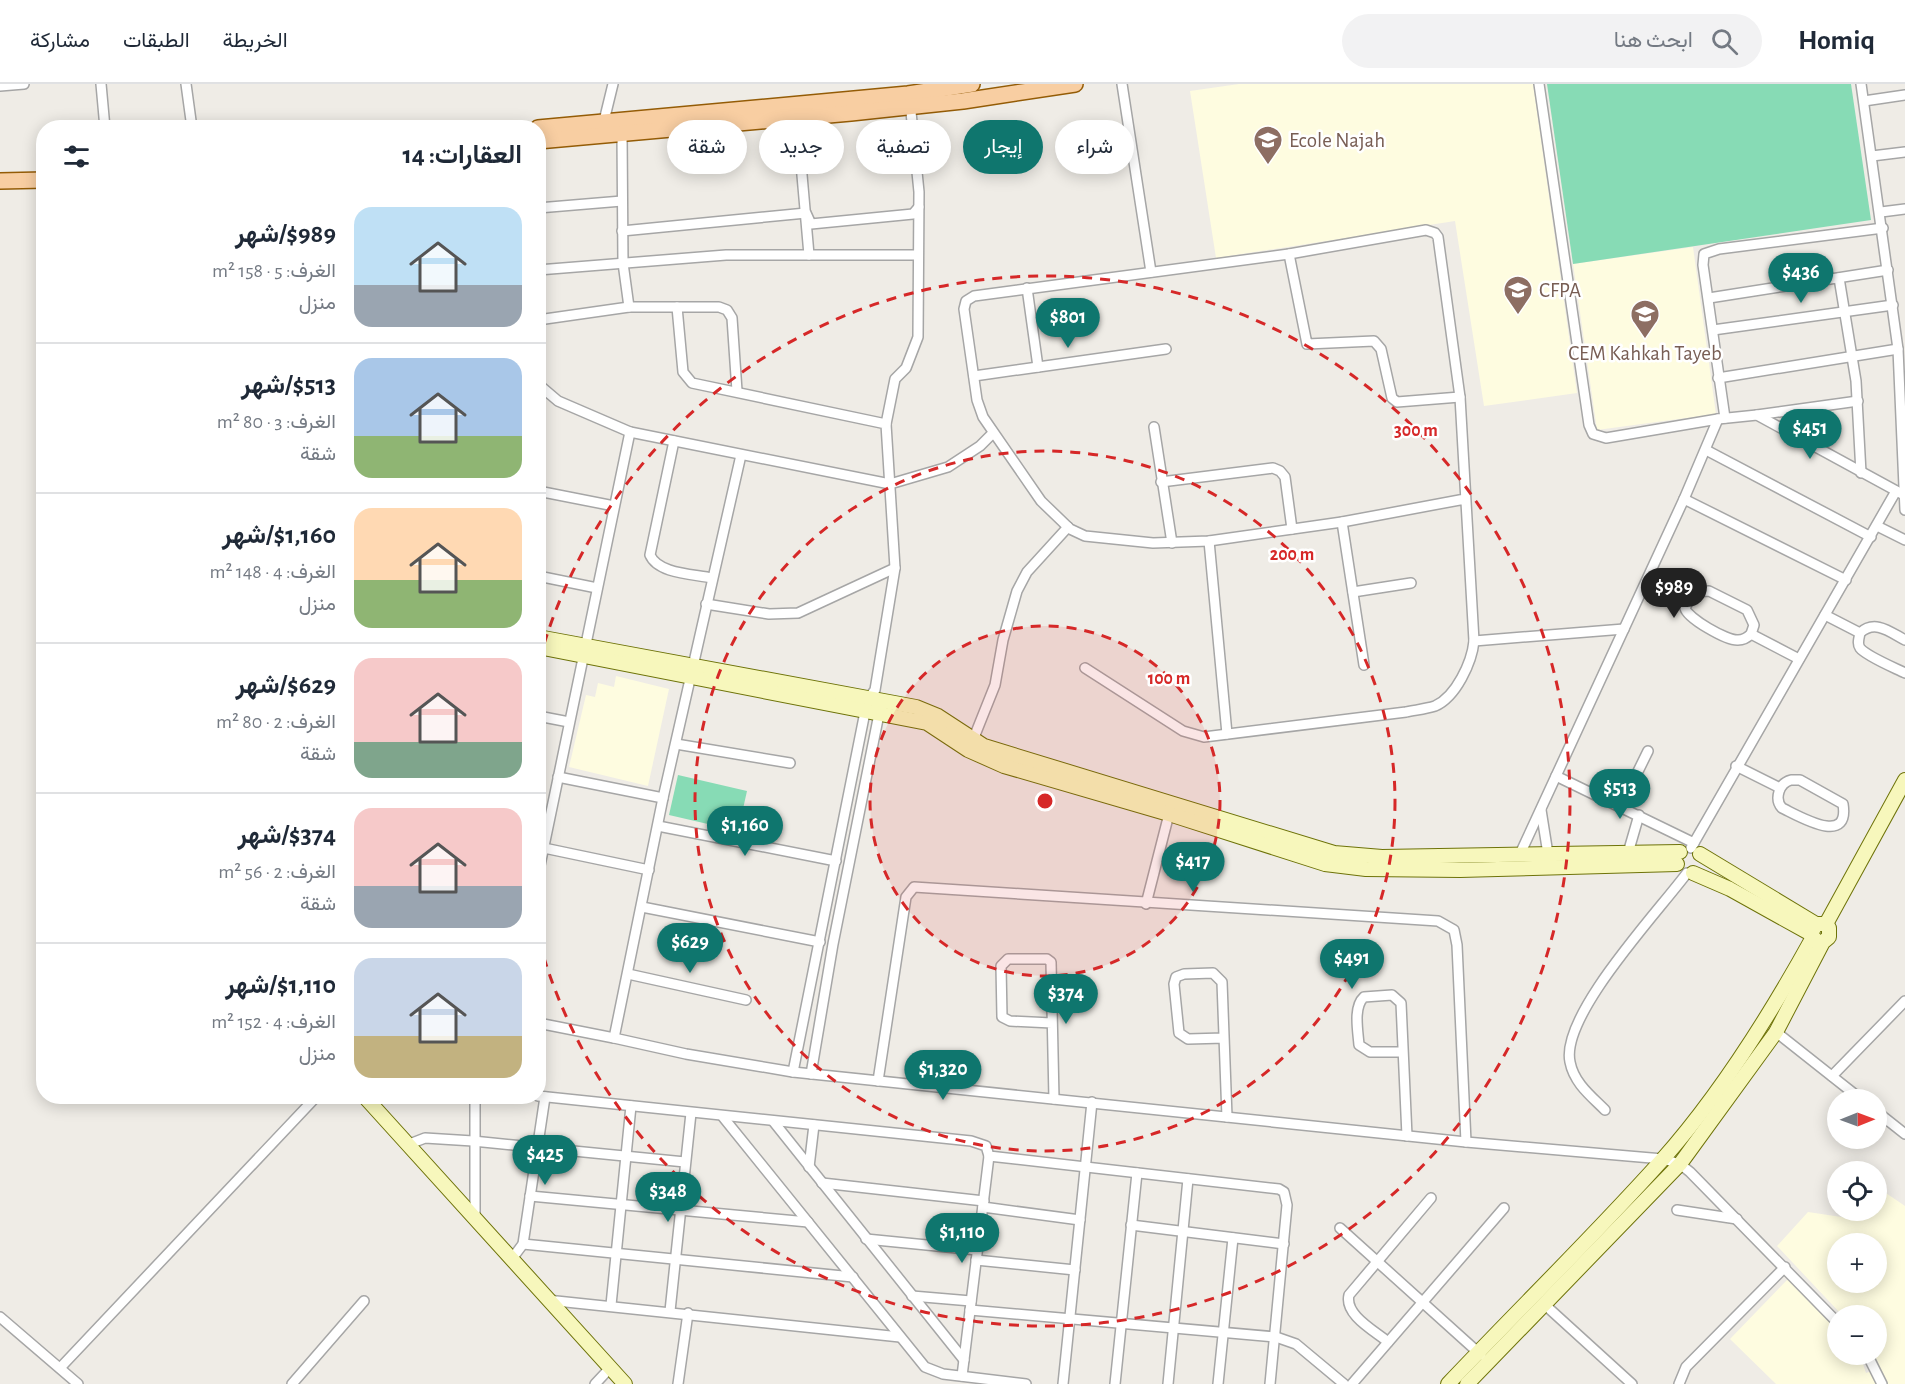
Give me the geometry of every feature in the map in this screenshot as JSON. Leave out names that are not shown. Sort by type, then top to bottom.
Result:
[{"type":"main road","points":[[546,139],[602,128],[622,134],[796,118],[910,100],[972,84]]},
{"type":"main road","points":[[546,128],[602,128],[910,100],[963,101],[1075,84]]},
{"type":"main road","points":[[0,181],[36,180]]},
{"type":"street","points":[[0,86],[24,84]]},
{"type":"street","points":[[101,84],[104,120]]},
{"type":"street","points":[[186,84],[191,120]]},
{"type":"street","points":[[602,128],[613,84]]},
{"type":"street","points":[[1122,84],[1151,272]]},
{"type":"street","points":[[1539,84],[1587,413],[1593,434],[1606,438],[1721,419],[1858,401]]},
{"type":"street","points":[[1861,84],[1881,212],[1898,349],[1900,493],[1905,510]]},
{"type":"street","points":[[1864,101],[1905,95]]},
{"type":"street","points":[[812,1074],[895,568],[886,424],[896,379],[906,368],[918,337],[919,207],[910,100]]},
{"type":"street","points":[[796,118],[809,255]]},
{"type":"street","points":[[622,134],[622,263],[629,306]]},
{"type":"street","points":[[1872,156],[1905,152]]},
{"type":"street","points":[[546,207],[622,201]]},
{"type":"street","points":[[806,213],[811,224],[913,214],[919,207]]},
{"type":"street","points":[[1881,212],[1905,208]]},
{"type":"street","points":[[622,231],[806,213]]},
{"type":"street","points":[[1520,854],[1721,419],[1713,330],[1703,258],[1708,251],[1883,228]]},
{"type":"street","points":[[1085,668],[1183,731],[1204,736],[1434,706],[1441,702],[1460,679],[1468,664],[1474,641],[1460,398],[1438,237],[1435,232],[1426,230],[1289,254],[974,296],[966,302],[964,309],[977,400],[992,434],[1041,501],[1068,527],[1099,539],[1172,543],[1209,541],[1342,522],[1465,499]]},
{"type":"street","points":[[1289,254],[1307,344],[1374,341],[1381,349],[1392,398],[1397,402],[1460,398]]},
{"type":"street","points":[[546,269],[726,255],[917,255]]},
{"type":"street","points":[[1709,298],[1888,270]]},
{"type":"street","points":[[1839,278],[1853,355],[1858,401],[1861,474]]},
{"type":"street","points":[[1027,288],[1038,367]]},
{"type":"street","points":[[1713,330],[1893,305]]},
{"type":"street","points":[[546,319],[629,306],[719,308],[730,314],[737,391]]},
{"type":"street","points":[[677,307],[683,372],[692,383],[886,424]]},
{"type":"street","points":[[974,376],[1166,349]]},
{"type":"street","points":[[1718,378],[1898,349]]},
{"type":"street","points":[[546,391],[566,405],[630,432],[890,484],[948,467],[980,446],[992,434]]},
{"type":"street","points":[[1757,415],[1861,474],[1900,493]]},
{"type":"street","points":[[1154,427],[1172,543]]},
{"type":"street","points":[[546,822],[558,777],[630,432]]},
{"type":"street","points":[[674,441],[650,555],[653,562],[661,567],[712,578]]},
{"type":"street","points":[[1706,450],[1871,537]]},
{"type":"street","points":[[614,1038],[663,798],[741,455]]},
{"type":"street","points":[[1161,482],[1274,468],[1284,477],[1292,529]]},
{"type":"street","points":[[546,492],[614,506]]},
{"type":"street","points":[[1605,1110],[1579,1084],[1572,1071],[1569,1045],[1574,1028],[1591,997],[1689,858],[1736,766],[1877,526],[1900,493]]},
{"type":"street","points":[[1684,499],[1846,580]]},
{"type":"street","points":[[1342,522],[1364,664]]},
{"type":"street","points":[[1877,526],[1905,540]]},
{"type":"street","points":[[973,740],[995,685],[1003,640],[1017,591],[1033,565],[1068,527]]},
{"type":"street","points":[[1209,541],[1227,734]]},
{"type":"street","points":[[706,604],[769,614],[798,613],[895,568]]},
{"type":"street","points":[[546,578],[597,588]]},
{"type":"street","points":[[1353,592],[1411,583]]},
{"type":"street","points":[[1709,591],[1747,610],[1754,625],[1751,634],[1738,640],[1729,639],[1690,617],[1685,608],[1697,592],[1709,591]]},
{"type":"street","points":[[1825,615],[1860,633]]},
{"type":"street","points":[[1905,640],[1879,626],[1866,627],[1860,633],[1860,648],[1905,673]]},
{"type":"street","points":[[1474,641],[1624,629]]},
{"type":"street","points":[[1751,634],[1799,659]]},
{"type":"street","points":[[546,639],[583,651]]},
{"type":"street","points":[[546,648],[583,651],[874,704],[930,711],[973,740],[1012,754],[1334,853],[1382,857],[1628,853],[1689,858],[1818,933]]},
{"type":"street","points":[[874,704],[927,723],[968,750],[1004,766],[1169,814],[1325,864],[1347,868],[1460,870],[1689,858]]},
{"type":"street","points":[[793,1072],[836,861],[874,704]]},
{"type":"street","points":[[546,718],[569,722]]},
{"type":"street","points":[[676,744],[790,763]]},
{"type":"street","points":[[1621,806],[1648,751]]},
{"type":"street","points":[[1736,766],[1780,788]]},
{"type":"street","points":[[1556,776],[1639,815],[1689,858],[1730,889],[1818,933]]},
{"type":"street","points":[[558,777],[663,798]]},
{"type":"street","points":[[1791,780],[1809,785],[1843,804],[1840,819],[1835,826],[1826,828],[1782,808],[1778,798],[1780,788],[1785,781],[1791,780]]},
{"type":"street","points":[[1467,1384],[1484,1357],[1663,1159],[1733,1067],[1771,1012],[1905,780]]},
{"type":"street","points":[[1541,810],[1548,854]]},
{"type":"street","points":[[1146,904],[1169,814]]},
{"type":"street","points":[[1628,853],[1639,815]]},
{"type":"street","points":[[658,826],[836,861]]},
{"type":"street","points":[[546,848],[649,870]]},
{"type":"street","points":[[878,1081],[906,897],[914,887],[1146,904],[1438,921],[1454,930],[1457,945],[1466,1142]]},
{"type":"street","points":[[642,907],[820,942]]},
{"type":"street","points":[[1448,1384],[1484,1357],[1544,1304],[1680,1164],[1776,1032],[1818,933]]},
{"type":"street","points":[[1052,1023],[1010,1021],[1002,1017],[1001,966],[1008,959],[1049,960],[1052,1023],[1054,1099]]},
{"type":"street","points":[[1224,1038],[1188,1038],[1179,1033],[1175,995],[1176,977],[1184,974],[1213,973],[1220,978],[1224,1038],[1227,1117]]},
{"type":"street","points":[[628,974],[746,1000]]},
{"type":"street","points":[[1403,1052],[1370,1052],[1359,1045],[1358,1010],[1359,1002],[1364,997],[1392,995],[1398,997],[1401,1003],[1407,1136]]},
{"type":"street","points":[[1832,1076],[1905,1001]]},
{"type":"street","points":[[546,1025],[686,1054],[793,1072],[1466,1142],[1663,1159],[1680,1164],[1827,1311]]},
{"type":"street","points":[[1776,1032],[1848,1089]]},
{"type":"street","points":[[546,1097],[971,1141],[986,1146],[989,1156],[962,1376]]},
{"type":"street","points":[[1063,1384],[1092,1102]]},
{"type":"street","points":[[60,1368],[309,1104]]},
{"type":"street","points":[[370,1104],[625,1384]]},
{"type":"street","points":[[475,1104],[473,1141],[476,1220]]},
{"type":"street","points":[[511,1260],[523,1245],[541,1104]]},
{"type":"street","points":[[611,1305],[631,1106]]},
{"type":"street","points":[[670,1311],[691,1113]]},
{"type":"street","points":[[723,1117],[925,1368],[932,1372],[1003,1383],[1026,1384]]},
{"type":"street","points":[[1887,1120],[1905,1134]]},
{"type":"street","points":[[773,1121],[964,1360]]},
{"type":"street","points":[[809,1167],[814,1125]]},
{"type":"street","points":[[407,1145],[425,1138],[685,1162]]},
{"type":"street","points":[[989,1156],[1270,1187],[1284,1192],[1287,1205],[1270,1384]]},
{"type":"street","points":[[1115,1384],[1137,1173]]},
{"type":"street","points":[[1168,1384],[1188,1179]]},
{"type":"street","points":[[822,1183],[983,1204],[1080,1220]]},
{"type":"street","points":[[530,1196],[808,1222]]},
{"type":"street","points":[[1388,1342],[1352,1312],[1347,1301],[1355,1286],[1431,1198]]},
{"type":"street","points":[[1352,1384],[1504,1208]]},
{"type":"street","points":[[1677,1210],[1737,1219]]},
{"type":"street","points":[[1131,1225],[1284,1244]]},
{"type":"street","points":[[1340,1228],[1484,1357]]},
{"type":"street","points":[[1218,1384],[1233,1238]]},
{"type":"street","points":[[866,1239],[1075,1270]]},
{"type":"street","points":[[523,1245],[852,1277]]},
{"type":"street","points":[[1679,1384],[1686,1367],[1785,1267]]},
{"type":"street","points":[[912,1296],[1070,1317],[1276,1337],[1296,1344],[1344,1384]]},
{"type":"street","points":[[547,1300],[670,1311],[900,1337]]},
{"type":"street","points":[[292,1384],[364,1301]]},
{"type":"street","points":[[1544,1304],[1632,1384]]},
{"type":"street","points":[[678,1384],[688,1313]]},
{"type":"street","points":[[0,1317],[78,1384]]},
{"type":"street","points":[[1872,1365],[1882,1384]]},
{"type":"street","points":[[595,1384],[610,1368]]},
{"type":"shaded area","name":"CFPA","points":[[1239,84],[1533,84],[1577,393],[1484,406],[1455,221],[1216,258],[1190,91]]},
{"type":"shaded area","name":"CEM Kahkah Tayeb","points":[[1693,247],[1716,414],[1597,430],[1573,264]]},
{"type":"shaded area","points":[[616,676],[669,689],[648,786],[569,767],[586,695],[595,697],[598,683],[614,687]]},
{"type":"shaded area","points":[[1887,1194],[1905,1206],[1905,1384],[1776,1384],[1730,1339],[1789,1278],[1827,1319],[1827,1365],[1863,1365],[1866,1373],[1880,1368],[1879,1365],[1887,1365],[1887,1305],[1833,1305],[1777,1246],[1808,1212],[1827,1215],[1827,1221],[1887,1221]]},
{"type":"green space","points":[[1547,84],[1851,84],[1871,220],[1573,264]]},
{"type":"green space","points":[[678,775],[747,791],[738,831],[669,815]]},
{"type":"place","name":"Ecole Najah","points":[[1268,166]]},
{"type":"place","name":"CFPA","points":[[1518,316]]},
{"type":"place","name":"CEM Kahkah Tayeb","points":[[1645,340]]}]
